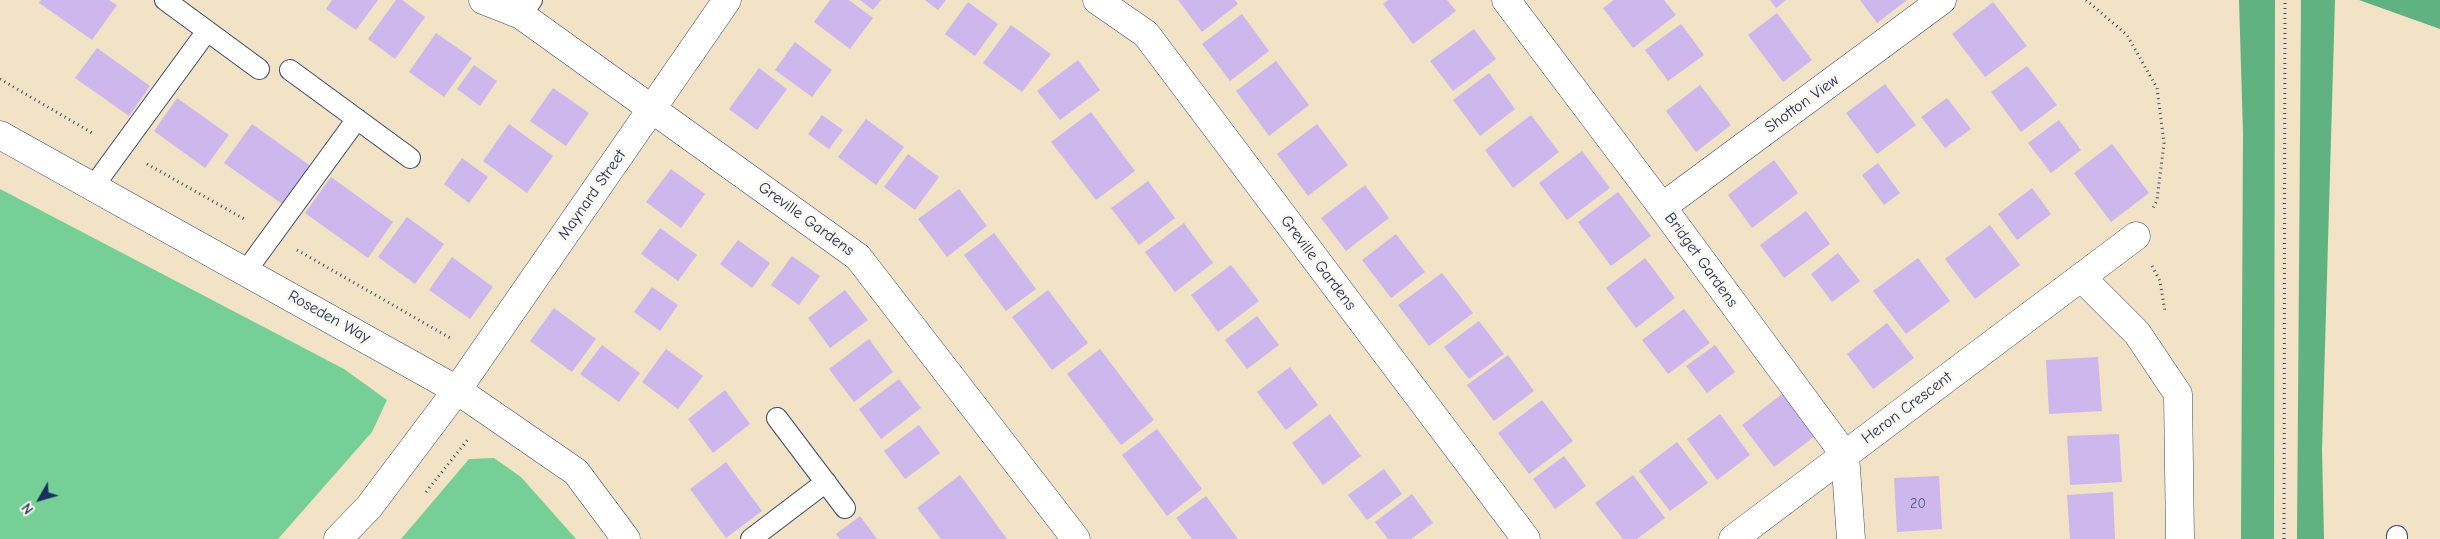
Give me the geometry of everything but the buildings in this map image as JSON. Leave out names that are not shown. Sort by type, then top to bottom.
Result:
[{"type":"street","name":"Greville Gardens","points":[[483,0],[526,7],[652,109],[858,257],[1076,539]]},
{"type":"street","name":"Maynard Street","points":[[338,539],[369,507],[457,390],[728,0]]},
{"type":"street","name":"Greville Gardens","points":[[1097,0],[1146,34],[1526,539]]},
{"type":"street","name":"Bridget Gardens","points":[[1506,0],[1662,207],[1844,455]]},
{"type":"street","name":"Shotton View","points":[[1662,207],[1942,0]]},
{"type":"street","name":"Roseden Way","points":[[0,135],[457,390],[576,472],[626,539]]},
{"type":"street","name":"Heron Crescent","points":[[1733,539],[2136,236]]},
{"type":"street","points":[[2081,277],[2137,333],[2178,394],[2180,539]]},
{"type":"street","points":[[1844,455],[1851,539]]},
{"type":"lane","points":[[165,0],[259,69]]},
{"type":"lane","points":[[92,186],[207,31]]},
{"type":"lane","points":[[290,70],[410,158]]},
{"type":"lane","points":[[246,271],[357,119]]},
{"type":"lane","points":[[776,418],[845,508]]},
{"type":"lane","points":[[751,539],[826,482]]},
{"type":"path","points":[[2086,0],[2127,35],[2157,88],[2164,143],[2157,200],[2136,236],[2160,281],[2166,318]]},
{"type":"path","points":[[2284,0],[2284,539]]},
{"type":"path","points":[[0,79],[481,356]]},
{"type":"green space","points":[[2239,0],[2275,0],[2274,539],[2241,539],[2243,133]]},
{"type":"green space","points":[[2301,0],[2335,0],[2322,450],[2324,539],[2297,539]]},
{"type":"green space","points":[[2359,0],[2440,0],[2440,29]]},
{"type":"green space","points":[[0,189],[344,369],[387,400],[372,432],[278,539],[0,539]]},
{"type":"green space","points":[[494,458],[521,477],[576,539],[401,539],[469,459]]}]
